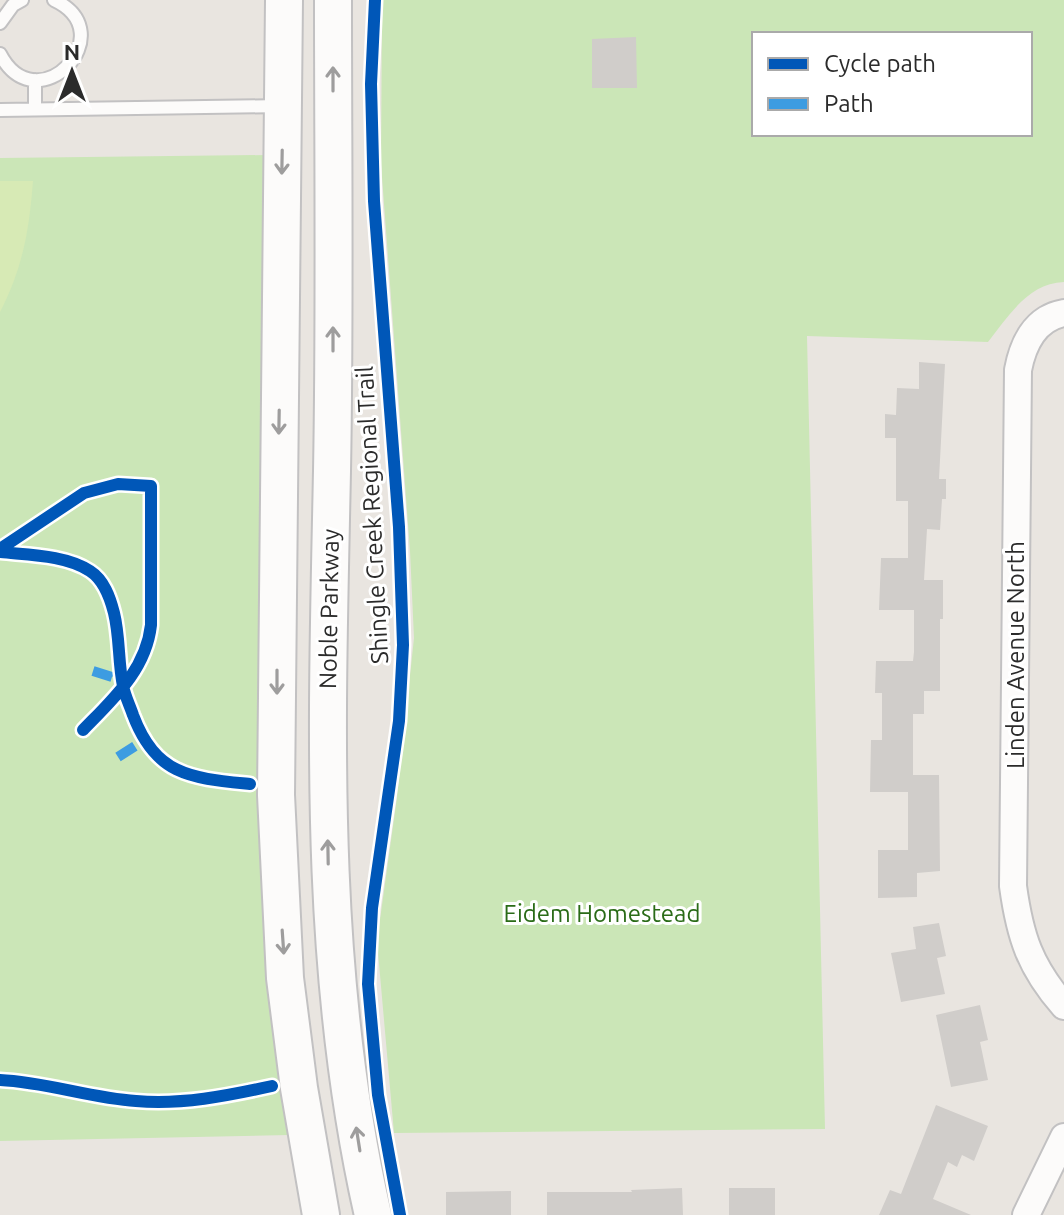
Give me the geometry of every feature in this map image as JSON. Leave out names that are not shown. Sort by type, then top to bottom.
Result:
[{"type":"main road","points":[[284,0],[277,825],[284,962],[292,1042],[321,1215]]},
{"type":"main road","name":"Noble Parkway","points":[[333,0],[333,445],[327,781],[329,875],[338,1004],[363,1171],[373,1215]]},
{"type":"street","name":"Linden Avenue North","points":[[1064,313],[1055,314],[1035,329],[1022,347],[1018,370],[1013,886],[1027,951],[1042,980],[1064,1006]]},
{"type":"street","points":[[1026,1215],[1064,1137]]},
{"type":"lane","points":[[0,23],[13,5],[22,0]]},
{"type":"lane","points":[[0,54],[13,71],[35,80],[61,74],[72,64],[80,39],[78,25],[72,13],[54,0]]},
{"type":"lane","points":[[35,80],[35,109]]},
{"type":"lane","points":[[0,110],[282,106]]},
{"type":"green space","name":"Eidem Homestead","points":[[382,0],[1064,0],[1064,282],[1040,288],[1029,295],[988,342],[807,336],[825,1129],[394,1133],[377,941],[414,638],[381,164]]},
{"type":"green space","points":[[267,155],[263,337],[261,867],[271,997],[289,1135],[0,1141],[0,158]]},
{"type":"green space","points":[[0,181],[33,181],[24,248],[0,312]]},
{"type":"building","points":[[636,37],[637,88],[592,88],[592,39]]},
{"type":"building","points":[[919,362],[945,364],[939,479],[946,479],[946,499],[942,499],[940,530],[927,529],[924,580],[943,580],[940,691],[924,691],[924,714],[913,714],[913,775],[939,775],[940,871],[917,873],[917,897],[878,898],[878,850],[908,850],[908,792],[870,792],[871,740],[882,740],[882,693],[875,693],[876,661],[913,661],[914,652],[914,610],[879,610],[881,558],[908,558],[908,501],[896,501],[896,438],[885,438],[885,414],[896,415],[897,388],[919,389]]},
{"type":"building","points":[[939,923],[946,956],[937,958],[945,994],[901,1002],[891,953],[916,949],[913,927]]},
{"type":"building","points":[[980,1005],[988,1040],[980,1042],[988,1080],[951,1087],[936,1015]]},
{"type":"building","points":[[936,1105],[988,1126],[974,1161],[962,1155],[957,1167],[948,1162],[933,1199],[971,1215],[879,1215],[890,1190],[901,1194]]},
{"type":"building","points":[[682,1188],[683,1215],[547,1215],[547,1192],[632,1192]]},
{"type":"building","points":[[729,1188],[775,1188],[775,1215],[729,1215]]},
{"type":"building","points":[[511,1191],[511,1215],[446,1215],[446,1192]]},
{"type":"marked path","points":[[93,671],[112,677],[123,688]]},
{"type":"marked path","points":[[118,757],[143,741]]},
{"type":"cycle path","name":"Shingle Creek Regional Trail","points":[[375,0],[371,84],[374,201],[399,527],[403,645],[399,721],[372,908],[368,984],[378,1095],[400,1215]]},
{"type":"cycle path","points":[[0,549],[84,493],[118,484],[151,486],[151,625],[148,641],[126,683],[83,730]]},
{"type":"cycle path","points":[[0,552],[58,559],[95,575],[111,601],[125,693],[142,735],[153,751],[165,762],[193,776],[250,784]]},
{"type":"cycle path","points":[[0,1080],[153,1102],[204,1099],[272,1086]]}]
